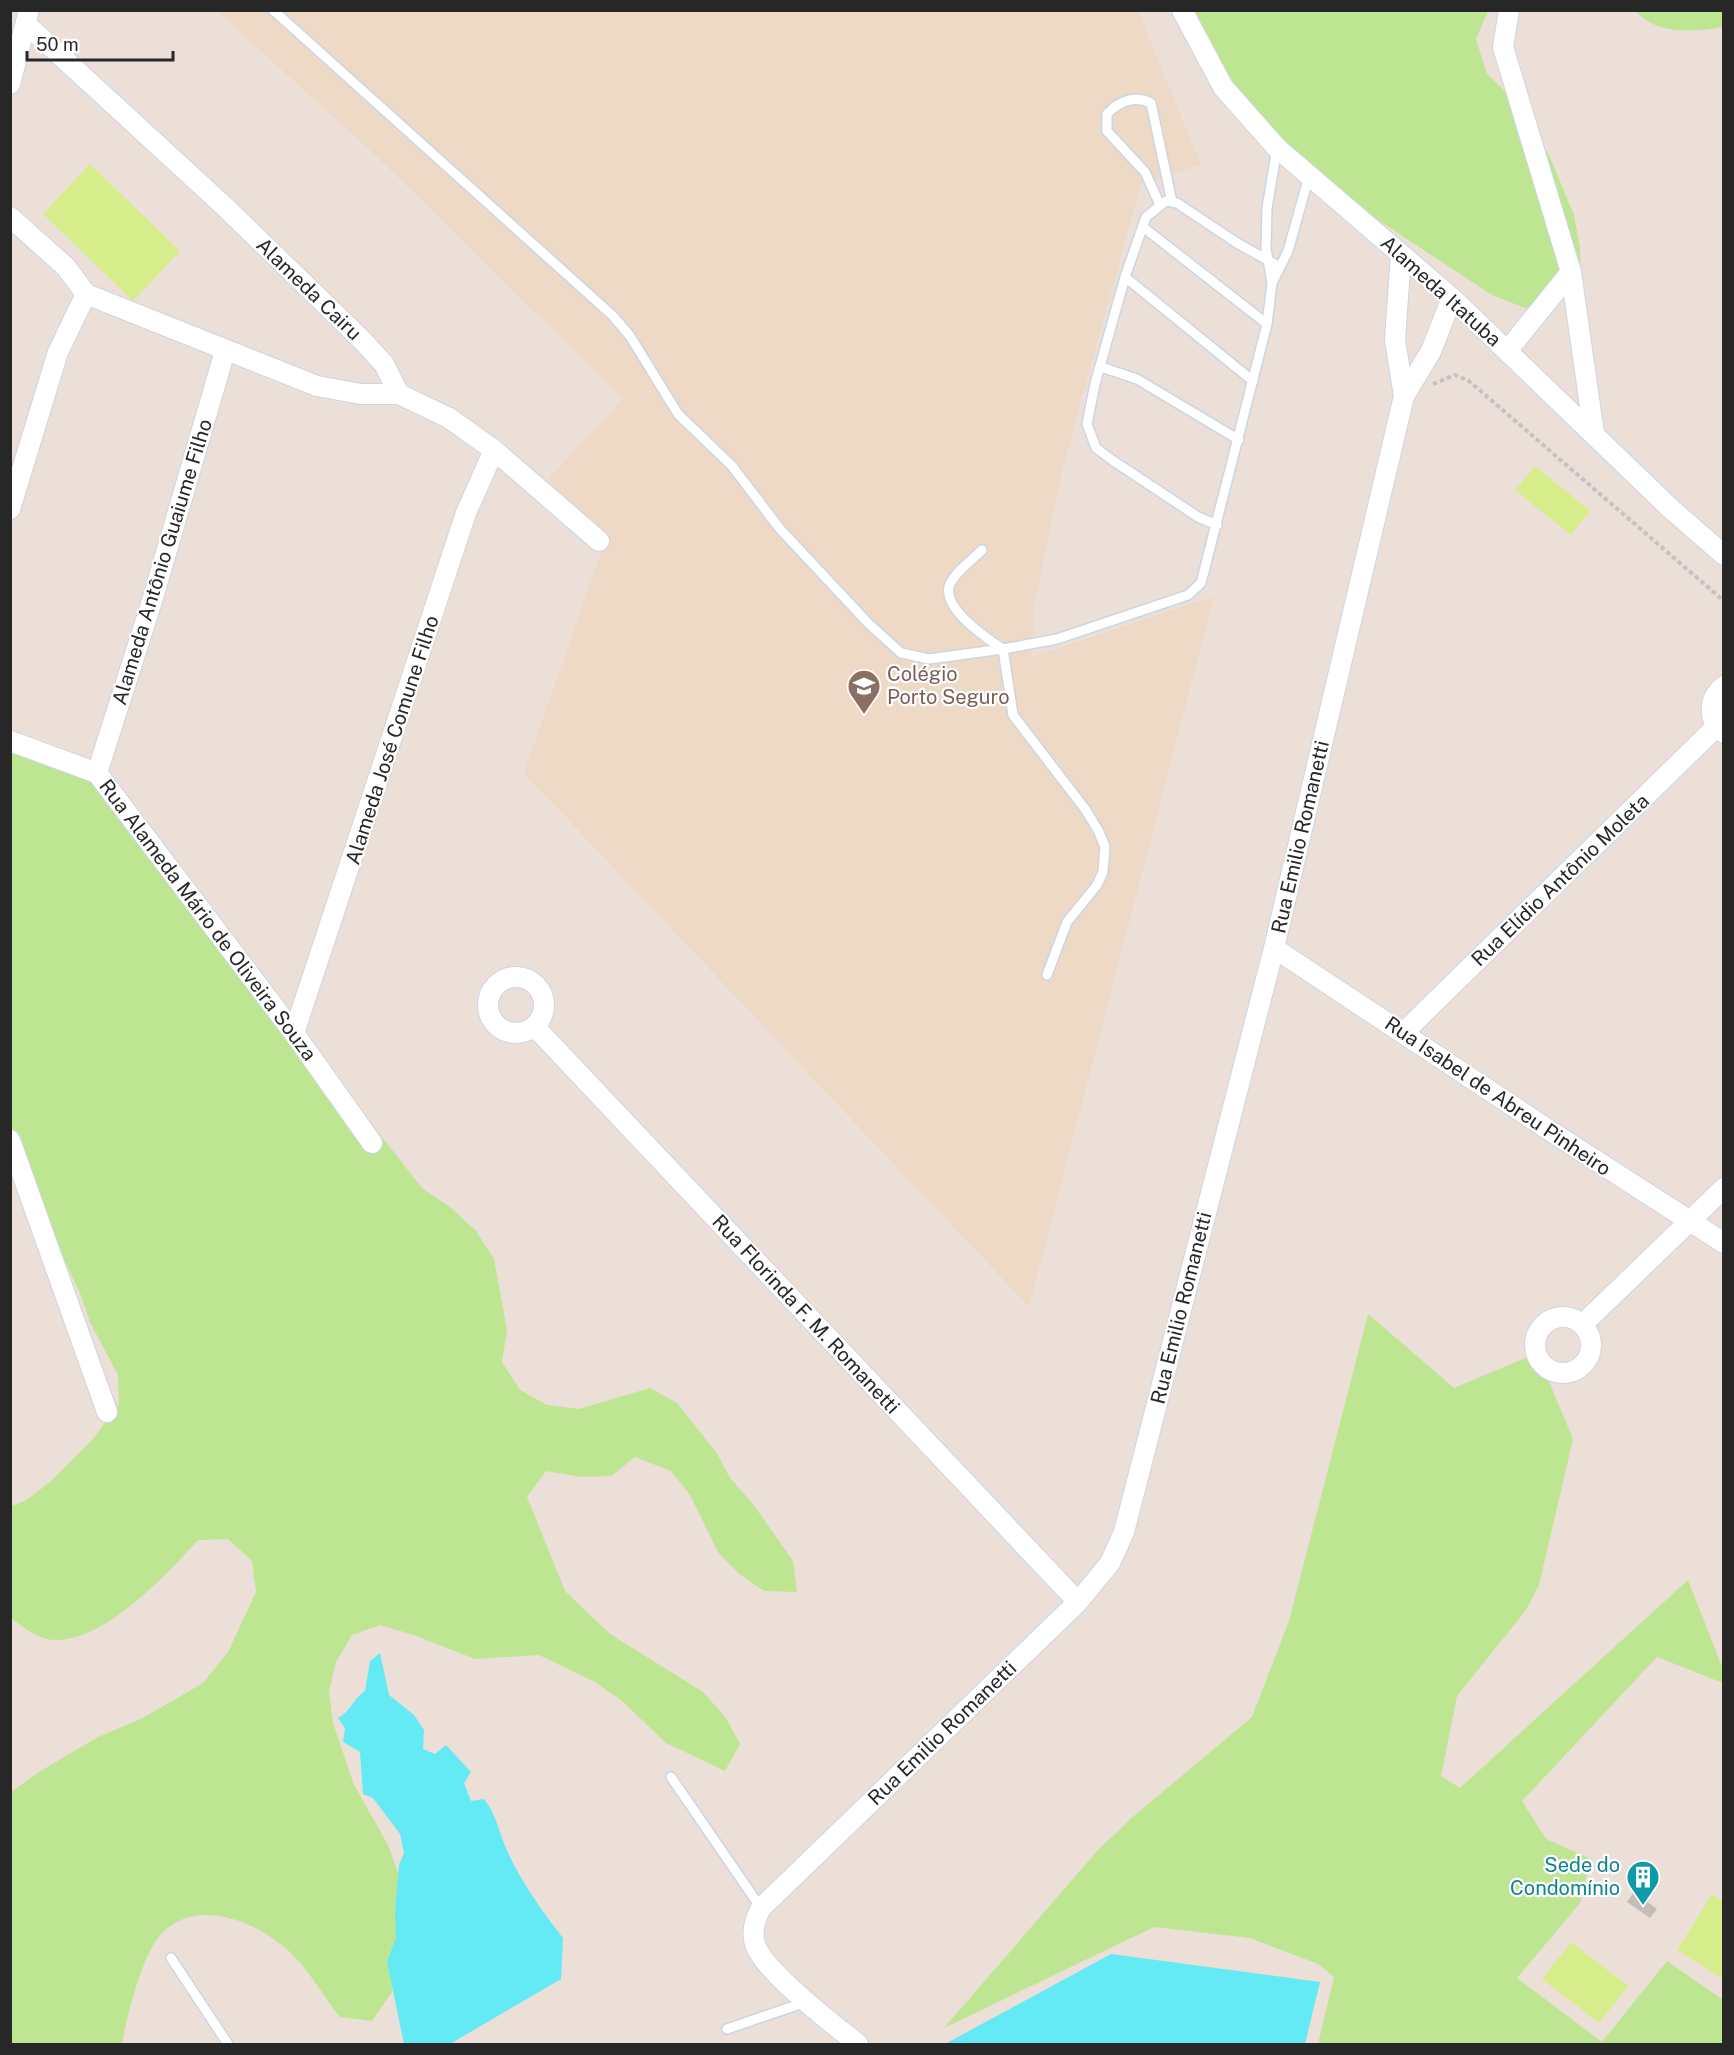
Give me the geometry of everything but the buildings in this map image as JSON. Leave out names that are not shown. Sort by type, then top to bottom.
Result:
[{"type":"street","name":"Alameda Itatuba","points":[[1182,10],[1223,87],[1277,148],[1452,298],[1724,555]]},
{"type":"street","points":[[1509,10],[1503,47],[1571,272],[1594,434]]},
{"type":"street","points":[[10,84],[27,17]]},
{"type":"street","name":"Alameda Cairu","points":[[27,17],[363,340],[384,364],[399,394]]},
{"type":"street","points":[[10,217],[66,267],[86,294],[317,386],[362,394],[399,394],[448,418],[494,450],[599,541]]},
{"type":"street","name":"Rua Emilio Romanetti","points":[[1401,254],[1395,340],[1404,396]]},
{"type":"street","points":[[1508,350],[1571,272]]},
{"type":"street","points":[[10,509],[19,448],[58,352],[86,294]]},
{"type":"street","name":"Rua Emilio Romanetti","points":[[761,1908],[1078,1602],[1110,1563],[1124,1532],[1274,948],[1404,396],[1431,351],[1452,298]]},
{"type":"street","name":"Alameda Antônio Guaiume Filho","points":[[97,773],[152,601],[225,351]]},
{"type":"street","name":"Alameda José Comune Filho","points":[[294,1033],[466,513],[494,450]]},
{"type":"street","name":"Rua Elídio Antônio Moleta","points":[[1403,1033],[1720,730],[1711,709],[1717,692],[1724,686]]},
{"type":"street","name":"Rua Alameda Mário de Oliveira Souza","points":[[10,741],[97,773],[294,1033],[372,1143]]},
{"type":"street","name":"Rua Isabel de Abreu Pinheiro","points":[[1274,948],[1687,1221],[1724,1242]]},
{"type":"street","name":"Rua Florinda F. M. Romanetti","points":[[535,1027],[1078,1602]]},
{"type":"street","points":[[10,1140],[107,1412]]},
{"type":"street","points":[[1583,1324],[1687,1221],[1724,1188]]},
{"type":"street","points":[[761,1908],[755,1919],[754,1943],[760,1956],[806,2002],[858,2044]]},
{"type":"lane","points":[[273,10],[613,316],[630,336],[678,414],[732,466],[788,538],[869,624],[901,653],[929,659],[1057,639],[1188,595],[1196,590],[1204,577],[1267,324],[1272,283],[1268,260],[1267,208],[1277,148]]},
{"type":"lane","points":[[1160,205],[1145,172],[1107,130],[1107,114],[1118,103],[1142,99],[1151,103],[1172,202]]},
{"type":"lane","points":[[1272,283],[1288,251],[1309,176]]},
{"type":"lane","points":[[1217,525],[1198,517],[1096,447],[1087,424],[1125,278],[1146,217],[1160,205],[1166,201],[1172,202],[1280,267]]},
{"type":"lane","points":[[1143,227],[1267,324]]},
{"type":"lane","points":[[1125,278],[1253,381]]},
{"type":"lane","points":[[1101,367],[1137,379],[1239,440]]},
{"type":"lane","points":[[982,550],[951,583],[949,597],[952,604],[981,635],[1003,649]]},
{"type":"lane","points":[[1003,649],[1009,704],[1013,716],[1085,808],[1105,848],[1103,872],[1097,885],[1067,922],[1047,975]]},
{"type":"lane","points":[[671,1777],[761,1908]]},
{"type":"lane","points":[[171,1958],[228,2044]]},
{"type":"lane","points":[[727,2029],[806,2002]]},
{"type":"path","points":[[1404,396],[1455,375],[1469,381],[1724,601]]},
{"type":"shaded area","name":"Colégio Porto Seguro","points":[[217,11],[1138,11],[1201,165],[1141,184],[1063,467],[1034,605],[1032,657],[1214,596],[1029,1307],[524,773],[606,538],[548,479],[623,399],[372,152]]},
{"type":"green space","points":[[1177,11],[1488,11],[1476,39],[1487,74],[1510,96],[1549,155],[1574,215],[1580,249],[1580,280],[1558,302],[1525,308],[1492,295],[1275,152],[1269,137],[1191,50]]},
{"type":"green space","points":[[1636,11],[1723,11],[1723,27],[1701,30],[1665,28],[1644,19]]},
{"type":"green space","points":[[90,164],[180,251],[133,301],[43,214]]},
{"type":"green space","points":[[1535,466],[1590,511],[1571,535],[1515,490]]},
{"type":"green space","points":[[10,734],[49,748],[106,792],[179,879],[422,1188],[451,1208],[476,1231],[494,1259],[507,1330],[502,1362],[520,1390],[547,1405],[579,1409],[650,1388],[677,1403],[716,1452],[730,1478],[753,1504],[793,1561],[797,1592],[764,1591],[738,1573],[718,1552],[690,1495],[671,1471],[635,1457],[611,1476],[581,1477],[546,1471],[527,1497],[565,1591],[610,1634],[703,1692],[726,1718],[740,1744],[725,1771],[666,1743],[621,1700],[595,1682],[539,1655],[475,1659],[414,1635],[380,1625],[352,1635],[336,1662],[329,1692],[333,1723],[354,1785],[388,1845],[402,1884],[392,1992],[372,2021],[340,2017],[297,1959],[266,1934],[236,1920],[205,1915],[189,1917],[175,1923],[162,1933],[155,1943],[136,1986],[122,2044],[11,2044],[11,1792],[39,1772],[98,1737],[143,1718],[203,1683],[228,1652],[256,1592],[252,1561],[228,1539],[198,1540],[133,1604],[94,1630],[74,1638],[55,1640],[43,1638],[11,1618],[11,1506],[27,1500],[51,1481],[93,1439],[119,1404],[118,1375],[90,1322],[80,1293],[53,1236],[11,1133]]},
{"type":"green space","points":[[1368,1314],[1454,1388],[1537,1353],[1573,1439],[1539,1585],[1526,1610],[1457,1696],[1441,1776],[1460,1788],[1688,1580],[1723,1669],[1723,1683],[1657,1657],[1522,1801],[1546,1839],[1591,1859],[1580,1903],[1517,1978],[1602,2042],[1667,1961],[1723,2000],[1723,2044],[1318,2044],[1334,1977],[1318,1964],[1250,1938],[1154,1927],[944,2028],[1098,1850],[1134,1816],[1252,1717],[1289,1621]]},
{"type":"green space","points":[[1712,1894],[1723,1901],[1723,1979],[1677,1950]]},
{"type":"green space","points":[[1571,1942],[1628,1986],[1599,2023],[1542,1979]]},
{"type":"water","points":[[380,1653],[389,1695],[414,1715],[424,1730],[423,1749],[435,1754],[446,1745],[471,1772],[464,1783],[471,1801],[484,1799],[494,1816],[517,1870],[563,1938],[561,1979],[450,2044],[404,2044],[387,1962],[396,1938],[395,1913],[399,1865],[404,1853],[400,1834],[373,1798],[363,1794],[360,1752],[343,1742],[345,1728],[338,1718],[365,1691],[370,1661]]},
{"type":"water","points":[[1111,1954],[1320,1982],[1305,2044],[945,2044]]},
{"type":"place","name":"Colégio Porto Seguro","points":[[864,715]]},
{"type":"place","name":"Sede do Condomínio","points":[[1643,1906]]}]
